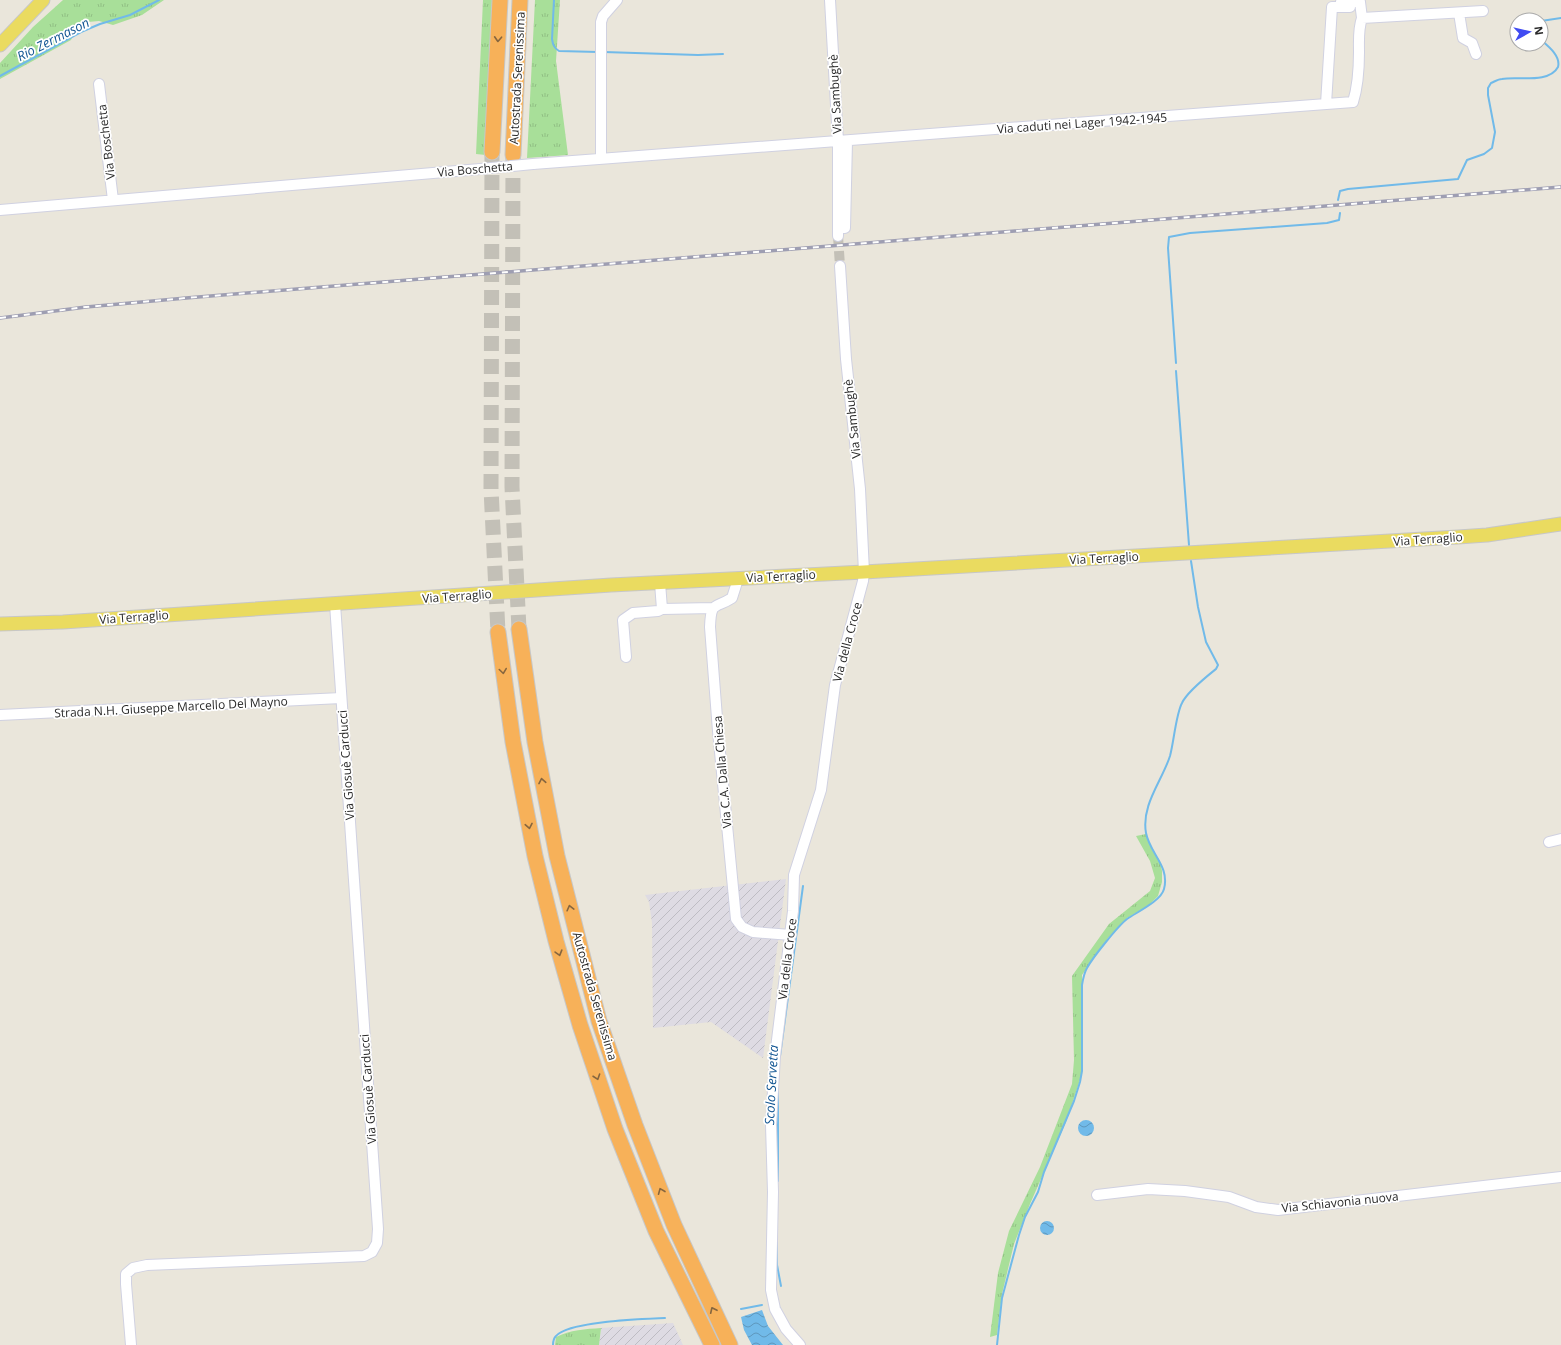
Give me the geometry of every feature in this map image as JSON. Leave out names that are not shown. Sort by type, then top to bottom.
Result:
[{"type":"highway","name":"Autostrada Serenissima","points":[[492,152],[500,0]]},
{"type":"highway","name":"Autostrada Serenissima","points":[[513,155],[520,0]]},
{"type":"highway","name":"Autostrada Serenissima","points":[[519,630],[535,742],[557,856],[599,1022],[635,1126],[674,1225],[730,1345]]},
{"type":"highway","name":"Autostrada Serenissima","points":[[498,632],[513,742],[535,856],[580,1026],[615,1129],[656,1231],[712,1345]]},
{"type":"main road","points":[[0,44],[43,0]]},
{"type":"main road","name":"Via Terraglio","points":[[0,624],[63,622],[660,583],[1480,535],[1561,524]]},
{"type":"street","points":[[601,159],[601,22],[603,16],[617,0]]},
{"type":"street","name":"Via Sambughè","points":[[830,0],[842,141],[845,228]]},
{"type":"street","name":"Via caduti nei Lager 1942-1945","points":[[842,141],[1353,102],[1357,89],[1359,71],[1359,27],[1362,18],[1360,2],[1330,2]]},
{"type":"street","points":[[1326,104],[1332,7],[1350,7]]},
{"type":"street","points":[[1362,18],[1483,11]]},
{"type":"street","points":[[1459,13],[1463,38],[1472,43],[1476,54]]},
{"type":"street","name":"Via Boschetta","points":[[99,84],[113,200]]},
{"type":"street","name":"Via Sambughè","points":[[838,236],[842,141]]},
{"type":"street","name":"Via Boschetta","points":[[0,210],[534,164],[842,141]]},
{"type":"street","name":"Via Sambughè","points":[[840,266],[846,359],[860,489],[864,572]]},
{"type":"street","name":"Via della Croce","points":[[800,1345],[786,1329],[775,1309],[771,1290],[773,1192],[771,1125],[775,1056],[794,911],[794,875],[821,790],[835,685],[863,581],[864,572]]},
{"type":"street","points":[[626,657],[624,620],[633,613],[658,611],[662,609],[713,608],[717,604],[729,600],[734,594],[738,579]]},
{"type":"street","points":[[660,583],[662,609]]},
{"type":"street","name":"Via Giosuè Carducci","points":[[131,1345],[126,1274],[133,1268],[147,1265],[364,1256],[372,1252],[377,1243],[377,1221],[335,604]]},
{"type":"street","name":"Via C.A. Dalla Chiesa","points":[[713,608],[710,627],[712,660],[736,919],[742,927],[753,932],[791,935]]},
{"type":"street","name":"Strada N.H. Giuseppe Marcello Del Mayno","points":[[0,715],[341,698]]},
{"type":"street","points":[[1548,842],[1561,839]]},
{"type":"street","name":"Via Schiavonia nuova","points":[[1097,1195],[1148,1189],[1185,1191],[1229,1197],[1256,1207],[1278,1210],[1561,1177]]},
{"type":"shaded area","points":[[786,879],[763,1058],[711,1022],[653,1028],[652,923],[649,902],[645,895]]},
{"type":"shaded area","points":[[673,1323],[683,1345],[599,1345],[601,1328]]},
{"type":"green space","points":[[63,0],[164,0],[142,15],[113,25],[99,21],[88,22],[77,27],[71,40],[0,79],[0,63],[33,27]]},
{"type":"green space","points":[[483,0],[493,0],[486,155],[476,154]]},
{"type":"green space","points":[[535,0],[560,0],[556,61],[568,155],[527,158]]},
{"type":"green space","points":[[1146,834],[1152,850],[1160,861],[1162,871],[1162,882],[1158,896],[1148,906],[1127,918],[1108,938],[1082,975],[1083,1049],[1081,1077],[1066,1122],[1014,1244],[1002,1294],[997,1335],[990,1337],[998,1273],[1009,1231],[1040,1167],[1072,1084],[1074,1060],[1072,976],[1109,924],[1150,891],[1155,878],[1150,861],[1136,836]]},
{"type":"green space","points":[[601,1328],[599,1345],[555,1345],[556,1337],[561,1335],[578,1330]]},
{"type":"water","points":[[1083,1120],[1089,1120],[1094,1125],[1092,1134],[1089,1136],[1083,1136],[1078,1131],[1078,1125]]},
{"type":"water","points":[[1044,1221],[1050,1221],[1054,1225],[1054,1231],[1050,1235],[1044,1235],[1040,1231],[1040,1225]]},
{"type":"water","points":[[762,1310],[768,1326],[783,1345],[752,1345],[744,1330],[741,1317]]},
{"type":"waterway","name":"Rio Zermason","points":[[0,76],[81,32],[100,24],[130,15],[159,0]]},
{"type":"waterway","points":[[554,0],[553,45],[559,51],[598,52]]},
{"type":"waterway","points":[[1549,20],[1561,18]]},
{"type":"waterway","points":[[1338,200],[1340,191],[1348,189],[1458,179],[1467,160],[1484,154],[1492,148],[1495,132],[1488,95],[1488,88],[1491,83],[1508,78],[1548,76],[1558,67],[1558,59],[1549,47]]},
{"type":"waterway","points":[[604,52],[698,55],[723,54]]},
{"type":"waterway","points":[[1176,363],[1168,248],[1169,237],[1190,233],[1327,223],[1339,220],[1340,213]]},
{"type":"waterway","points":[[1176,371],[1189,545]]},
{"type":"waterway","points":[[997,1345],[1002,1298],[1019,1235],[1025,1217],[1038,1192],[1044,1172],[1074,1101],[1080,1082],[1082,1071],[1082,985],[1085,972],[1090,963],[1118,928],[1127,919],[1154,902],[1164,889],[1165,881],[1162,867],[1151,847],[1146,833],[1145,823],[1149,803],[1170,756],[1178,714],[1182,703],[1192,690],[1216,669],[1218,665],[1206,642],[1198,607],[1191,561]]},
{"type":"waterway","name":"Scolo Servetta","points":[[780,1056],[803,886]]},
{"type":"waterway","name":"Scolo Servetta","points":[[778,1082],[778,1181]]},
{"type":"waterway","name":"Scolo Servetta","points":[[777,1226],[777,1265],[781,1286]]},
{"type":"waterway","name":"Scolo Servetta","points":[[741,1309],[762,1305]]},
{"type":"waterway","name":"Scolo Servetta","points":[[553,1345],[556,1336],[563,1331],[575,1327],[624,1320],[665,1318]]},
{"type":"tunnel","points":[[492,152],[491,489],[498,632]]},
{"type":"tunnel","points":[[513,155],[512,487],[519,629]]},
{"type":"tunnel","points":[[838,236],[840,266]]},
{"type":"railway","points":[[0,318],[86,307],[186,298],[1561,187]]}]
